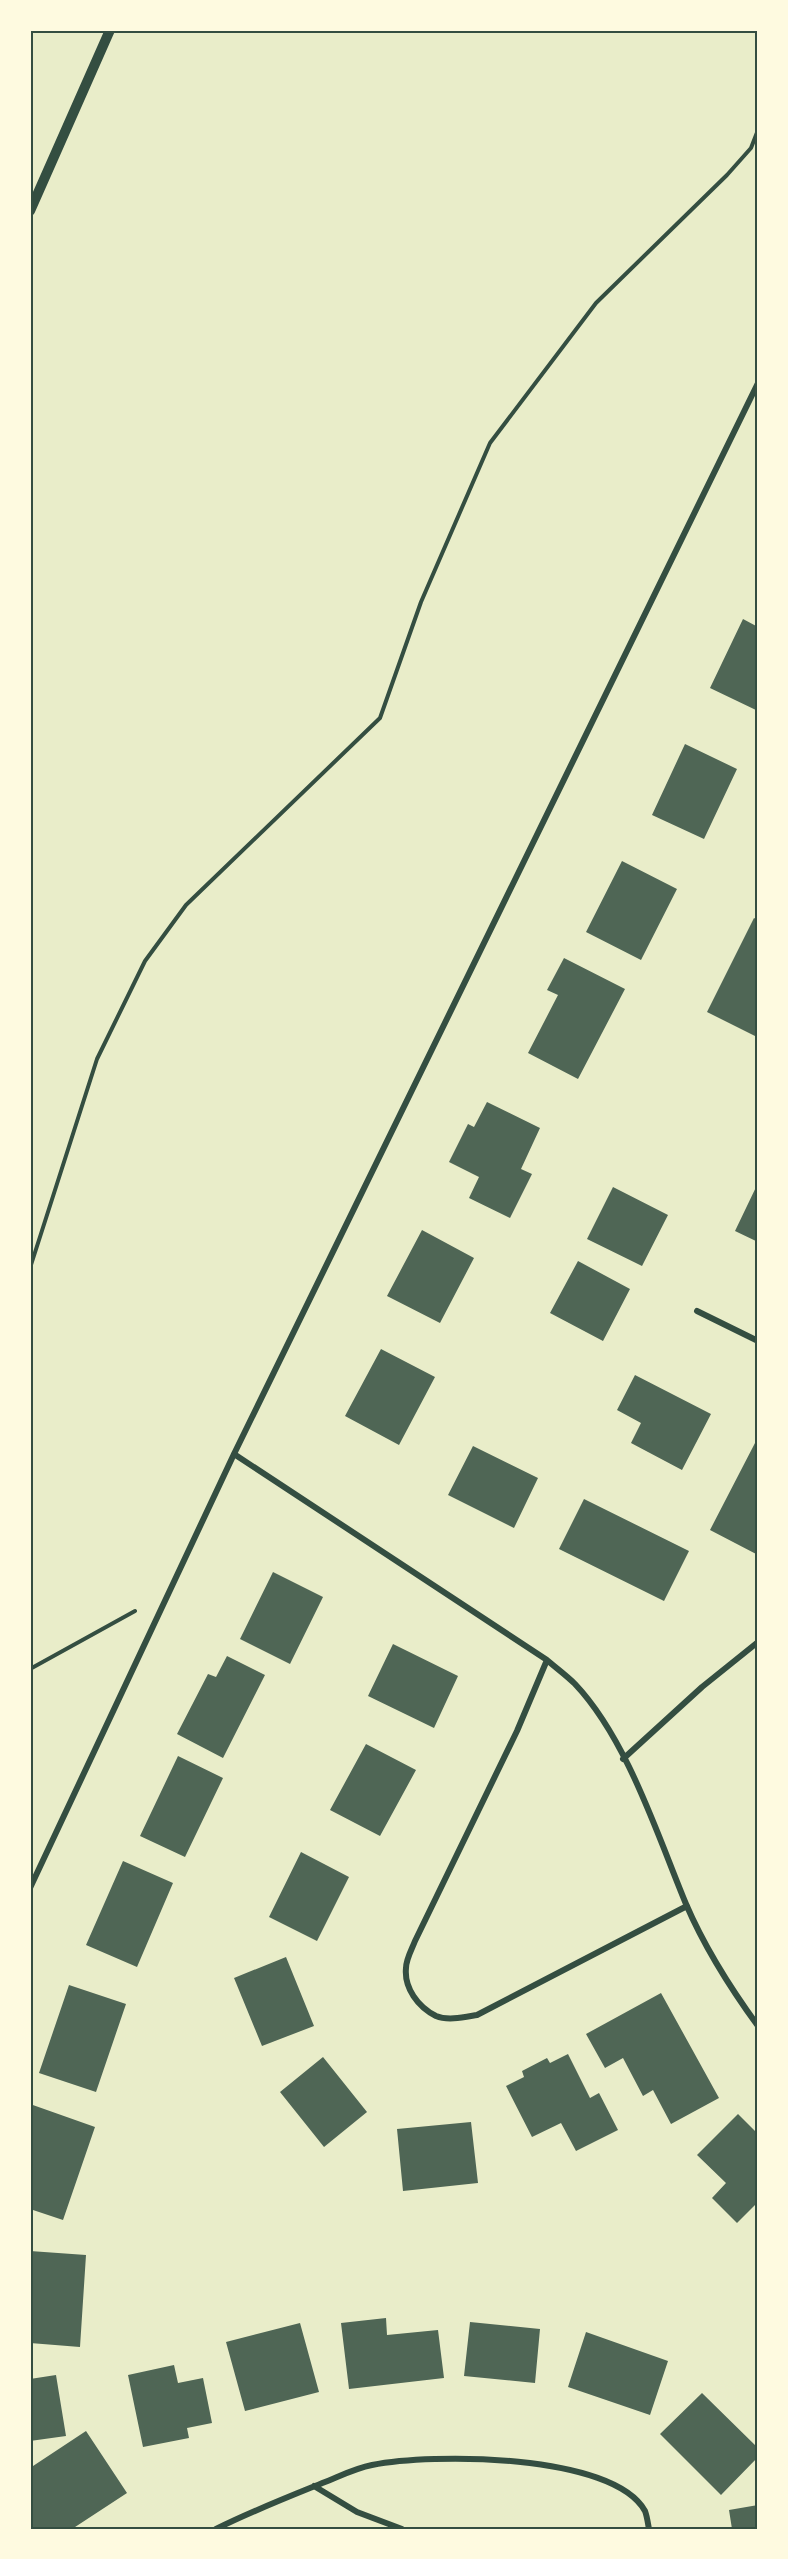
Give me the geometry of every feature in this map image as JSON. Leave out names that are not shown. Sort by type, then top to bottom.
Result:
[{"type":"street","points":[[30,210],[110,30]]},
{"type":"street","points":[[30,1888],[234,1454],[758,383]]},
{"type":"street","points":[[697,1311],[758,1341]]},
{"type":"street","points":[[234,1454],[547,1660],[574,1683],[593,1706],[623,1759],[663,1842],[687,1906],[721,1969],[758,2026]]},
{"type":"street","points":[[623,1759],[693,1694],[758,1642]]},
{"type":"street","points":[[547,1660],[517,1731],[415,1941],[405,1966],[406,1984],[417,2001],[437,2017],[459,2019],[477,2015],[687,1906]]},
{"type":"street","points":[[216,2529],[272,2501],[369,2465],[410,2458],[456,2457],[547,2466],[595,2476],[625,2491],[645,2511],[649,2529]]},
{"type":"street","points":[[314,2486],[357,2512],[402,2529]]},
{"type":"path","points":[[30,1268],[97,1059],[145,961],[186,905],[380,718],[421,602],[490,443],[596,303],[727,176],[751,148],[758,130]]},
{"type":"path","points":[[30,1669],[168,1593]]},
{"type":"building","points":[[743,619],[758,627],[758,711],[710,688]]},
{"type":"building","points":[[685,744],[737,769],[704,839],[652,815]]},
{"type":"building","points":[[622,861],[677,889],[641,960],[586,932]]},
{"type":"building","points":[[754,918],[758,920],[757,1037],[707,1012]]},
{"type":"building","points":[[564,958],[625,989],[578,1079],[528,1053],[558,995],[547,990]]},
{"type":"building","points":[[487,1102],[540,1128],[521,1169],[532,1174],[510,1218],[469,1198],[479,1177],[449,1162],[468,1124],[474,1127]]},
{"type":"building","points":[[758,1183],[758,1242],[735,1231]]},
{"type":"building","points":[[613,1187],[668,1215],[642,1266],[587,1239]]},
{"type":"building","points":[[422,1230],[474,1258],[440,1323],[387,1296]]},
{"type":"building","points":[[578,1261],[630,1289],[603,1341],[550,1313]]},
{"type":"building","points":[[381,1349],[435,1377],[399,1445],[345,1416]]},
{"type":"building","points":[[635,1375],[711,1414],[682,1470],[631,1443],[641,1423],[617,1410]]},
{"type":"building","points":[[755,1443],[758,1444],[758,1555],[710,1530]]},
{"type":"building","points":[[473,1446],[538,1478],[514,1528],[448,1495]]},
{"type":"building","points":[[584,1499],[689,1551],[664,1601],[559,1549]]},
{"type":"building","points":[[273,1572],[323,1597],[290,1664],[240,1639]]},
{"type":"building","points":[[393,1644],[458,1676],[434,1728],[368,1696]]},
{"type":"building","points":[[227,1656],[265,1675],[223,1758],[177,1734],[208,1674],[216,1677]]},
{"type":"building","points":[[366,1744],[416,1770],[380,1836],[330,1810]]},
{"type":"building","points":[[178,1756],[223,1778],[185,1857],[140,1836]]},
{"type":"building","points":[[301,1852],[349,1877],[317,1941],[269,1917]]},
{"type":"building","points":[[123,1861],[173,1883],[137,1967],[86,1945]]},
{"type":"building","points":[[286,1957],[314,2026],[262,2046],[234,1978]]},
{"type":"building","points":[[69,1985],[126,2004],[96,2092],[39,2073]]},
{"type":"building","points":[[661,1993],[719,2098],[671,2124],[653,2090],[643,2096],[623,2058],[605,2068],[586,2034]]},
{"type":"building","points":[[568,2054],[590,2098],[599,2093],[618,2130],[576,2151],[561,2123],[532,2137],[506,2086],[524,2077],[522,2071],[547,2058],[550,2063]]},
{"type":"building","points":[[323,2057],[367,2112],[324,2147],[280,2092]]},
{"type":"building","points":[[30,2104],[95,2127],[63,2220],[30,2209]]},
{"type":"building","points":[[738,2114],[758,2134],[758,2202],[737,2223],[712,2198],[726,2183],[697,2155]]},
{"type":"building","points":[[471,2122],[478,2183],[403,2191],[397,2129]]},
{"type":"building","points":[[30,2251],[86,2255],[80,2347],[30,2343]]},
{"type":"building","points":[[386,2318],[387,2335],[438,2330],[444,2378],[349,2389],[341,2323]]},
{"type":"building","points":[[470,2322],[540,2329],[535,2383],[464,2376]]},
{"type":"building","points":[[300,2323],[319,2392],[245,2411],[226,2342]]},
{"type":"building","points":[[586,2332],[668,2361],[650,2415],[568,2387]]},
{"type":"building","points":[[174,2365],[178,2383],[203,2378],[212,2423],[187,2428],[189,2438],[143,2447],[128,2375]]},
{"type":"building","points":[[56,2375],[66,2436],[30,2441],[30,2379]]},
{"type":"building","points":[[702,2393],[758,2448],[758,2457],[721,2495],[660,2434]]},
{"type":"building","points":[[86,2431],[127,2493],[72,2529],[31,2529],[30,2468]]},
{"type":"building","points":[[758,2505],[758,2529],[732,2529],[729,2510]]}]
